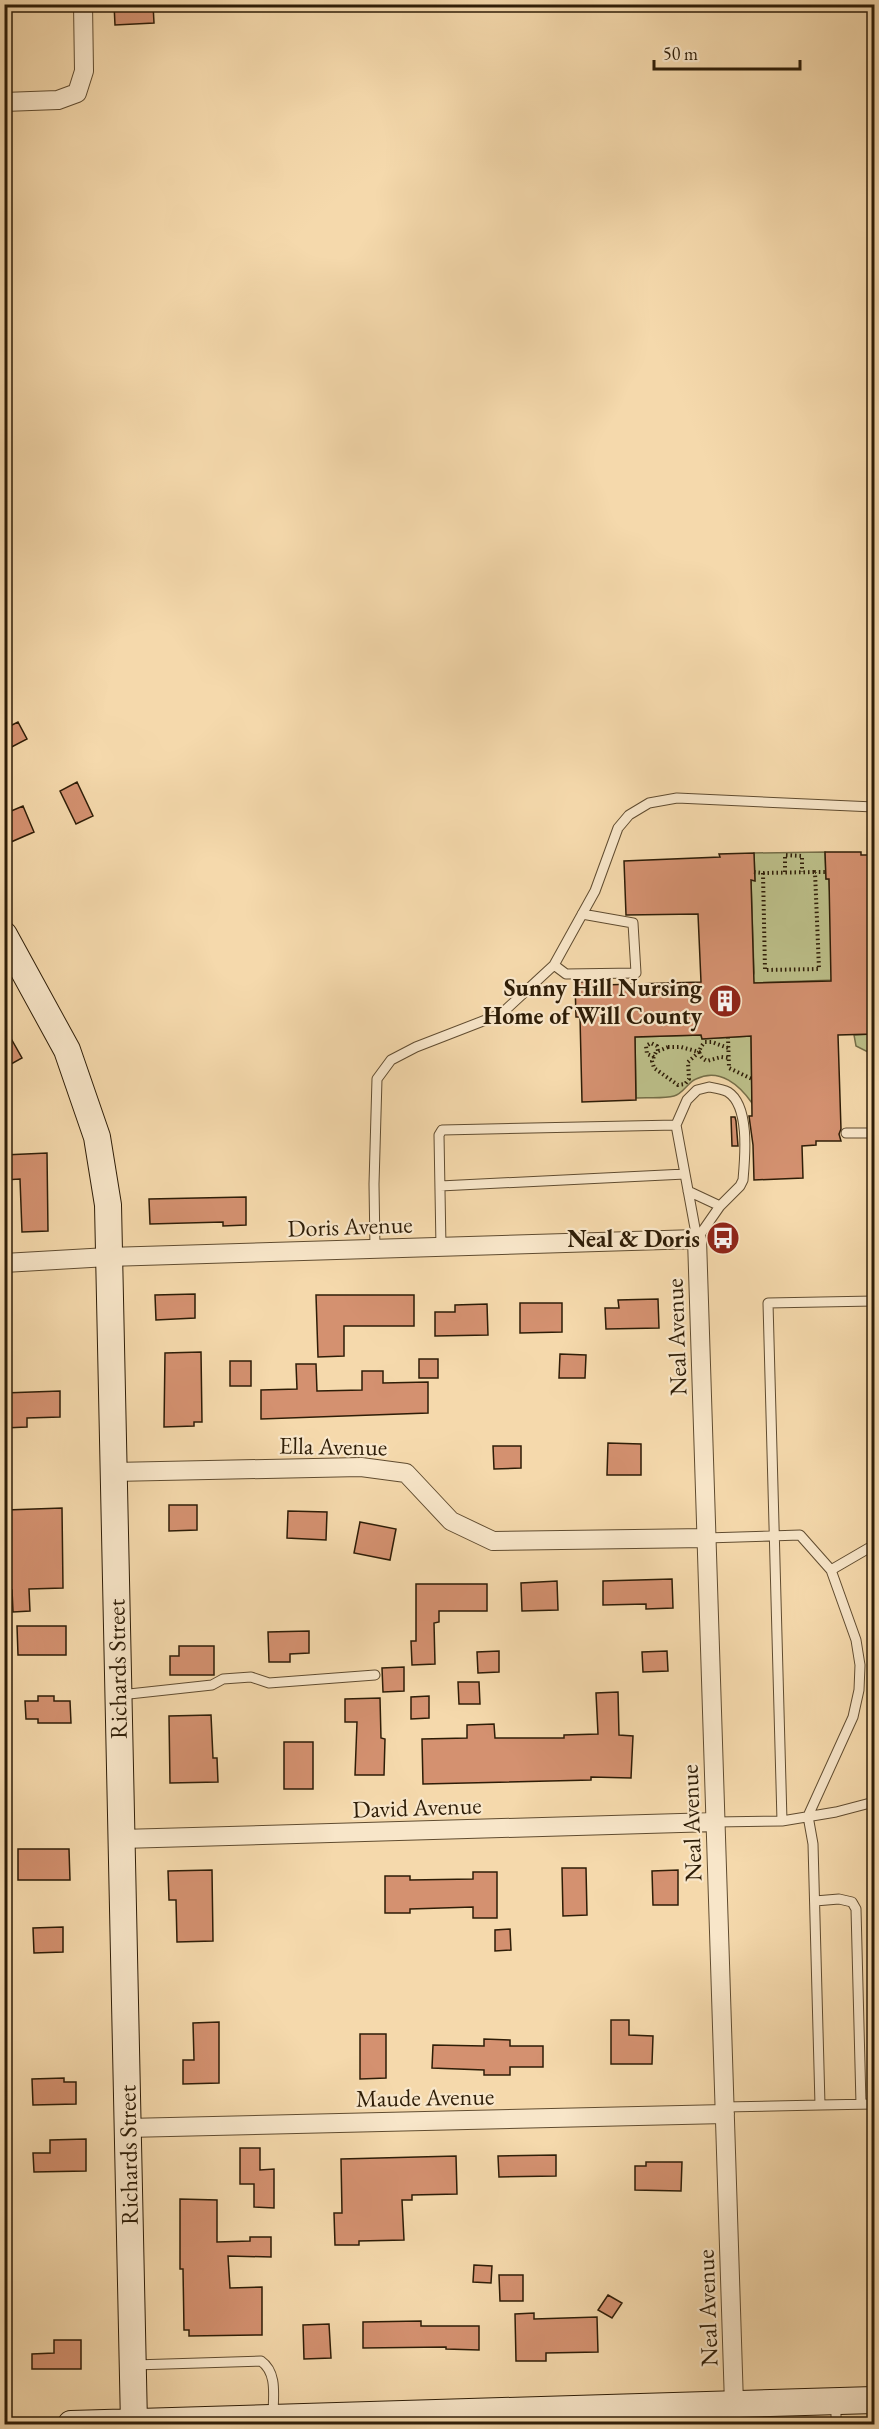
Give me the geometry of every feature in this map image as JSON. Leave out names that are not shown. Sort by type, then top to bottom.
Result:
[{"type":"street","points":[[4,102],[57,100],[77,93],[84,71],[83,4]]},
{"type":"street","name":"Richards Street","points":[[4,935],[68,1050],[97,1137],[108,1205],[134,2424]]},
{"type":"street","name":"Doris Avenue","points":[[4,1263],[108,1257],[697,1239]]},
{"type":"street","name":"Neal Avenue","points":[[697,1239],[734,2414]]},
{"type":"street","name":"Ella Avenue","points":[[113,1472],[361,1467],[406,1473],[451,1521],[493,1541],[706,1538]]},
{"type":"street","name":"David Avenue","points":[[121,1839],[715,1822]]},
{"type":"street","name":"Maude Avenue","points":[[127,2128],[724,2111]]},
{"type":"street","points":[[71,2424],[836,2413],[874,2400]]},
{"type":"lane","points":[[375,1249],[377,1079],[391,1060],[416,1047],[501,1014],[554,965],[595,891],[618,828],[629,815],[649,803],[677,798],[874,807]]},
{"type":"lane","points":[[554,965],[566,974],[636,973],[633,924],[582,914]]},
{"type":"lane","points":[[709,1087],[727,1091],[736,1099],[743,1115],[743,1180],[720,1206],[697,1239],[676,1125],[687,1100],[697,1090],[709,1087]]},
{"type":"lane","points":[[441,1247],[439,1135],[442,1131],[676,1125]]},
{"type":"lane","points":[[846,1133],[874,1134]]},
{"type":"lane","points":[[440,1186],[685,1174]]},
{"type":"lane","points":[[688,1191],[720,1206]]},
{"type":"lane","points":[[782,1821],[768,1303],[874,1301]]},
{"type":"lane","points":[[706,1538],[800,1535],[831,1570],[856,1640],[860,1665],[859,1690],[853,1717],[808,1816],[813,1844],[820,2105]]},
{"type":"lane","points":[[831,1570],[874,1545]]},
{"type":"lane","points":[[118,1695],[212,1685],[223,1679],[251,1677],[269,1683],[375,1675]]},
{"type":"lane","points":[[715,1822],[782,1821],[874,1802]]},
{"type":"lane","points":[[815,1901],[845,1900],[852,1902],[856,1909],[861,2104]]},
{"type":"lane","points":[[724,2111],[874,2104]]},
{"type":"lane","points":[[133,2365],[261,2361],[268,2366],[273,2378],[285,2420]]},
{"type":"path","points":[[785,872],[785,855],[803,853],[802,872]]},
{"type":"path","points":[[754,872],[826,872]]},
{"type":"path","points":[[763,873],[765,970],[819,969],[815,872]]},
{"type":"path","points":[[728,1037],[729,1068],[752,1079]]},
{"type":"path","points":[[728,1048],[705,1042],[699,1047],[699,1052],[707,1061],[721,1057],[729,1058]]},
{"type":"path","points":[[654,1057],[647,1054],[646,1046],[651,1044],[657,1046],[658,1051]]},
{"type":"path","points":[[689,1051],[689,1079],[685,1084],[678,1084],[654,1068],[654,1057],[658,1051],[668,1047],[681,1047],[699,1052]]},
{"type":"path","points":[[688,1062],[699,1052]]},
{"type":"green space","points":[[825,852],[826,879],[829,879],[835,980],[751,983],[754,973],[751,880],[755,880],[754,853]]},
{"type":"green space","points":[[874,1034],[874,1055],[856,1046],[854,1035]]},
{"type":"green space","points":[[701,1035],[702,1039],[751,1036],[752,1103],[742,1090],[728,1080],[713,1075],[693,1081],[674,1096],[636,1098],[635,1037]]},
{"type":"building","points":[[114,4],[153,4],[154,23],[115,25]]},
{"type":"building","points":[[18,722],[27,739],[4,751],[4,729]]},
{"type":"building","points":[[77,782],[93,816],[76,824],[60,791]]},
{"type":"building","points":[[23,806],[34,832],[4,845],[4,814]]},
{"type":"building","name":"Sunny Hill Nursing Home of Will County","points":[[825,852],[861,852],[861,855],[874,855],[874,1034],[838,1035],[841,1129],[839,1134],[841,1141],[816,1141],[816,1145],[802,1146],[803,1178],[754,1180],[749,1116],[752,1116],[751,1036],[702,1039],[701,1035],[635,1037],[636,1100],[582,1102],[580,1017],[576,1017],[575,982],[603,981],[603,985],[701,982],[698,914],[626,915],[624,861],[720,857],[719,854],[754,853],[755,881],[751,880],[754,983],[831,981],[829,879],[826,879]]},
{"type":"building","points":[[4,1026],[22,1058],[4,1068]]},
{"type":"building","points":[[731,1117],[735,1117],[736,1121],[738,1146],[732,1146]]},
{"type":"building","points":[[47,1153],[48,1231],[22,1232],[20,1179],[4,1180],[4,1155]]},
{"type":"building","points":[[246,1197],[246,1225],[223,1226],[223,1222],[150,1224],[149,1199]]},
{"type":"building","points":[[195,1294],[195,1318],[156,1320],[155,1295]]},
{"type":"building","points":[[316,1295],[414,1295],[414,1326],[344,1326],[344,1356],[318,1357]]},
{"type":"building","points":[[658,1299],[659,1328],[606,1329],[605,1308],[619,1308],[618,1300]]},
{"type":"building","points":[[520,1303],[562,1303],[562,1332],[520,1333]]},
{"type":"building","points":[[487,1304],[488,1335],[435,1336],[435,1312],[455,1312],[455,1305]]},
{"type":"building","points":[[201,1352],[202,1422],[194,1422],[194,1426],[164,1427],[165,1353]]},
{"type":"building","points":[[560,1354],[586,1355],[585,1378],[559,1378]]},
{"type":"building","points":[[419,1359],[438,1359],[438,1378],[419,1378]]},
{"type":"building","points":[[230,1361],[251,1361],[251,1386],[230,1386]]},
{"type":"building","points":[[296,1364],[316,1364],[317,1391],[362,1390],[362,1371],[383,1371],[383,1383],[428,1382],[428,1413],[261,1419],[261,1390],[297,1389]]},
{"type":"building","points":[[60,1391],[60,1417],[27,1418],[27,1427],[4,1428],[4,1393]]},
{"type":"building","points":[[608,1443],[641,1444],[641,1475],[607,1475]]},
{"type":"building","points":[[493,1446],[521,1446],[521,1468],[494,1469]]},
{"type":"building","points":[[169,1505],[197,1505],[197,1530],[169,1531]]},
{"type":"building","points":[[62,1508],[63,1588],[29,1589],[30,1611],[13,1612],[12,1590],[4,1590],[4,1565],[7,1564],[6,1510]]},
{"type":"building","points":[[288,1511],[327,1512],[326,1540],[287,1538]]},
{"type":"building","points":[[360,1522],[396,1529],[390,1560],[354,1553]]},
{"type":"building","points":[[672,1579],[673,1608],[646,1609],[646,1604],[603,1605],[603,1581]]},
{"type":"building","points":[[557,1581],[558,1610],[522,1611],[521,1583]]},
{"type":"building","points":[[416,1584],[487,1584],[487,1611],[439,1611],[439,1622],[434,1623],[435,1664],[412,1665],[411,1641],[416,1641]]},
{"type":"building","points":[[17,1626],[66,1626],[66,1655],[18,1655]]},
{"type":"building","points":[[309,1631],[309,1653],[290,1654],[290,1662],[269,1662],[268,1632]]},
{"type":"building","points":[[179,1646],[214,1646],[214,1675],[170,1675],[170,1656],[179,1656]]},
{"type":"building","points":[[499,1651],[499,1672],[478,1673],[477,1652]]},
{"type":"building","points":[[667,1651],[668,1671],[643,1672],[642,1652]]},
{"type":"building","points":[[404,1667],[404,1691],[383,1692],[382,1668]]},
{"type":"building","points":[[458,1682],[479,1682],[480,1704],[459,1704]]},
{"type":"building","points":[[618,1692],[619,1735],[633,1736],[631,1778],[591,1777],[591,1780],[423,1784],[422,1739],[467,1738],[467,1725],[494,1724],[495,1738],[564,1738],[564,1735],[598,1734],[596,1693]]},
{"type":"building","points":[[38,1696],[54,1696],[54,1701],[70,1701],[71,1723],[38,1723],[38,1719],[26,1719],[25,1701],[38,1701]]},
{"type":"building","points":[[429,1696],[429,1718],[411,1719],[411,1697]]},
{"type":"building","points":[[380,1698],[381,1738],[385,1739],[384,1775],[355,1775],[357,1722],[345,1722],[345,1699]]},
{"type":"building","points":[[211,1715],[213,1758],[217,1758],[218,1782],[170,1783],[169,1716]]},
{"type":"building","points":[[284,1742],[313,1742],[313,1789],[284,1789]]},
{"type":"building","points":[[18,1849],[69,1849],[70,1880],[18,1880]]},
{"type":"building","points":[[562,1868],[586,1868],[587,1915],[563,1916]]},
{"type":"building","points":[[212,1870],[213,1941],[177,1942],[176,1900],[169,1900],[168,1871]]},
{"type":"building","points":[[678,1870],[678,1905],[653,1905],[652,1871]]},
{"type":"building","points":[[473,1872],[497,1872],[497,1918],[473,1918],[473,1907],[410,1909],[410,1913],[385,1913],[385,1876],[410,1876],[410,1880],[473,1879]]},
{"type":"building","points":[[63,1927],[63,1952],[34,1953],[33,1928]]},
{"type":"building","points":[[510,1929],[511,1950],[495,1951],[495,1930]]},
{"type":"building","points":[[611,2020],[629,2020],[629,2035],[653,2036],[652,2064],[611,2064]]},
{"type":"building","points":[[219,2022],[219,2083],[183,2084],[183,2060],[194,2060],[193,2023]]},
{"type":"building","points":[[360,2034],[386,2034],[386,2078],[360,2079]]},
{"type":"building","points":[[484,2039],[510,2040],[510,2046],[543,2046],[543,2067],[510,2067],[510,2075],[484,2075],[484,2070],[432,2068],[433,2045],[484,2046]]},
{"type":"building","points":[[64,2078],[64,2082],[76,2082],[76,2104],[33,2105],[32,2079]]},
{"type":"building","points":[[86,2139],[86,2171],[34,2172],[33,2153],[50,2153],[50,2140]]},
{"type":"building","points":[[240,2148],[260,2148],[260,2170],[274,2169],[274,2208],[254,2207],[254,2184],[240,2184]]},
{"type":"building","points":[[556,2155],[556,2176],[499,2177],[498,2156]]},
{"type":"building","points":[[456,2156],[457,2194],[412,2195],[412,2200],[402,2200],[404,2240],[359,2241],[359,2245],[335,2245],[334,2213],[342,2213],[341,2159]]},
{"type":"building","points":[[646,2162],[682,2162],[681,2191],[635,2190],[635,2166],[646,2166]]},
{"type":"building","points":[[180,2199],[217,2200],[217,2242],[250,2241],[250,2237],[271,2237],[271,2257],[228,2256],[230,2288],[262,2287],[262,2335],[189,2336],[189,2330],[184,2330],[183,2269],[180,2269]]},
{"type":"building","points":[[474,2265],[492,2266],[491,2283],[473,2282]]},
{"type":"building","points":[[499,2275],[523,2275],[523,2301],[500,2301]]},
{"type":"building","points":[[608,2295],[622,2303],[612,2318],[598,2310]]},
{"type":"building","points":[[534,2313],[534,2319],[597,2317],[598,2352],[546,2353],[546,2361],[516,2361],[515,2314]]},
{"type":"building","points":[[421,2321],[421,2326],[479,2326],[479,2350],[446,2349],[446,2347],[363,2348],[363,2322]]},
{"type":"building","points":[[329,2324],[331,2358],[304,2359],[303,2325]]},
{"type":"building","points":[[54,2340],[81,2340],[81,2369],[32,2369],[32,2354],[54,2353]]},
{"type":"place","name":"Sunny Hill Nursing Home of Will County","points":[[725,1001]]},
{"type":"place","name":"Neal & Doris","points":[[723,1238]]}]
